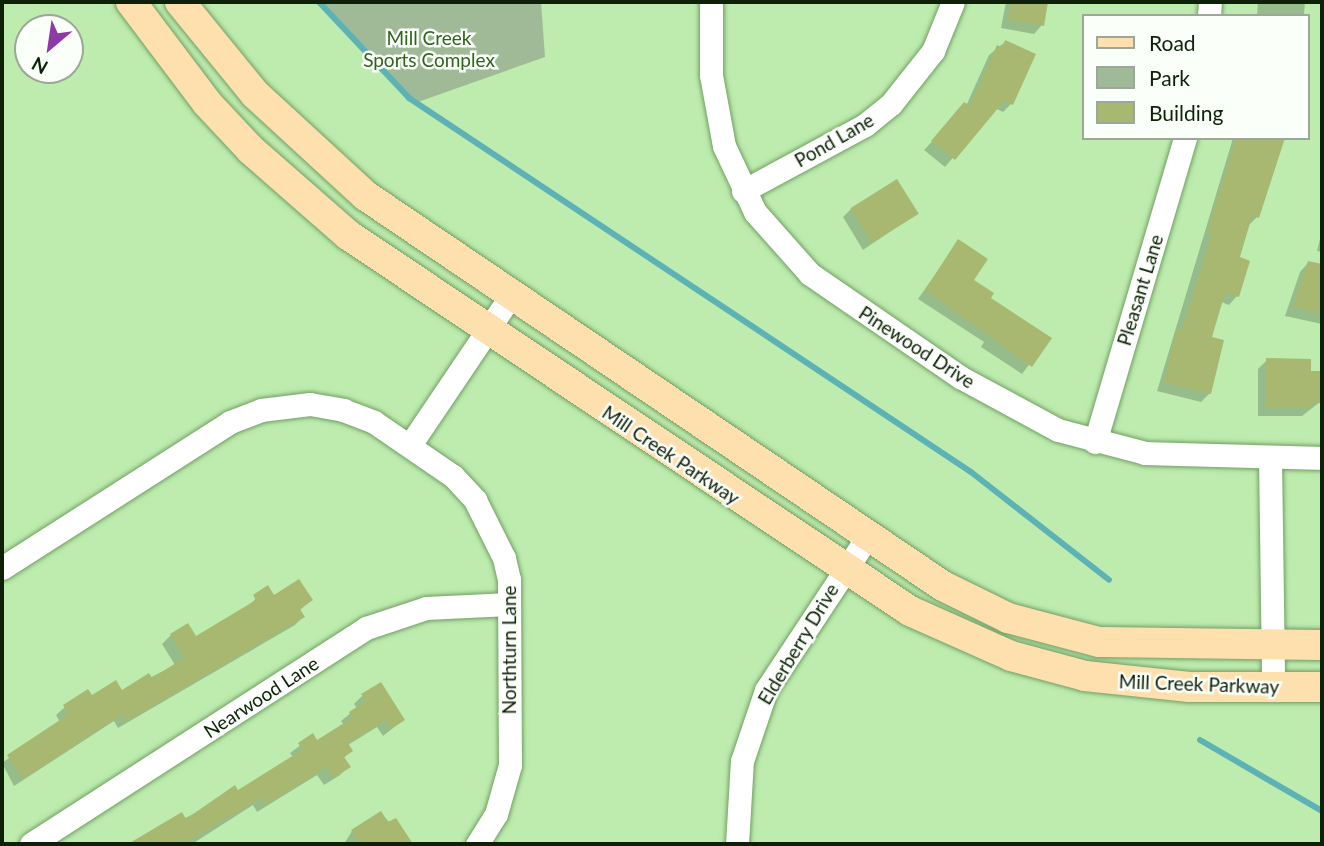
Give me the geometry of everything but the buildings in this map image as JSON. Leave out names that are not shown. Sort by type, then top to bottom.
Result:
[{"type":"main road","name":"Mill Creek Parkway","points":[[131,2],[207,103],[298,194],[348,235],[843,570],[960,636],[1065,672],[1136,683],[1322,687]]},
{"type":"main road","name":"Mill Creek Parkway","points":[[180,2],[255,94],[312,151],[376,203],[510,297],[868,536],[975,603],[1043,630],[1114,643],[1322,645]]},
{"type":"street","name":"Pinewood Drive","points":[[711,2],[715,111],[743,191],[780,245],[810,274],[874,320],[1017,411],[1095,442],[1175,456],[1322,458]]},
{"type":"street","name":"Pond Lane","points":[[743,191],[865,125],[891,104],[933,51],[953,2]]},
{"type":"street","name":"Pleasant Lane","points":[[1095,442],[1184,140]]},
{"type":"street","points":[[410,444],[510,297]]},
{"type":"street","name":"Northturn Lane","points":[[2,568],[230,422],[261,410],[310,404],[343,410],[374,422],[445,468],[475,500],[504,558],[509,604],[509,765],[496,814],[477,844]]},
{"type":"street","points":[[1270,458],[1273,687]]},
{"type":"street","name":"Elderberry Drive","points":[[737,844],[738,798],[752,724],[773,678],[868,536]]},
{"type":"street","name":"Nearwood Lane","points":[[31,844],[366,628],[426,608],[509,604]]},
{"type":"green space","name":"Mill Creek Sports Complex","points":[[319,2],[541,2],[545,57],[415,103]]},
{"type":"waterway","points":[[319,2],[409,98],[971,472],[1109,580]]},
{"type":"waterway","points":[[1200,740],[1322,811]]}]
